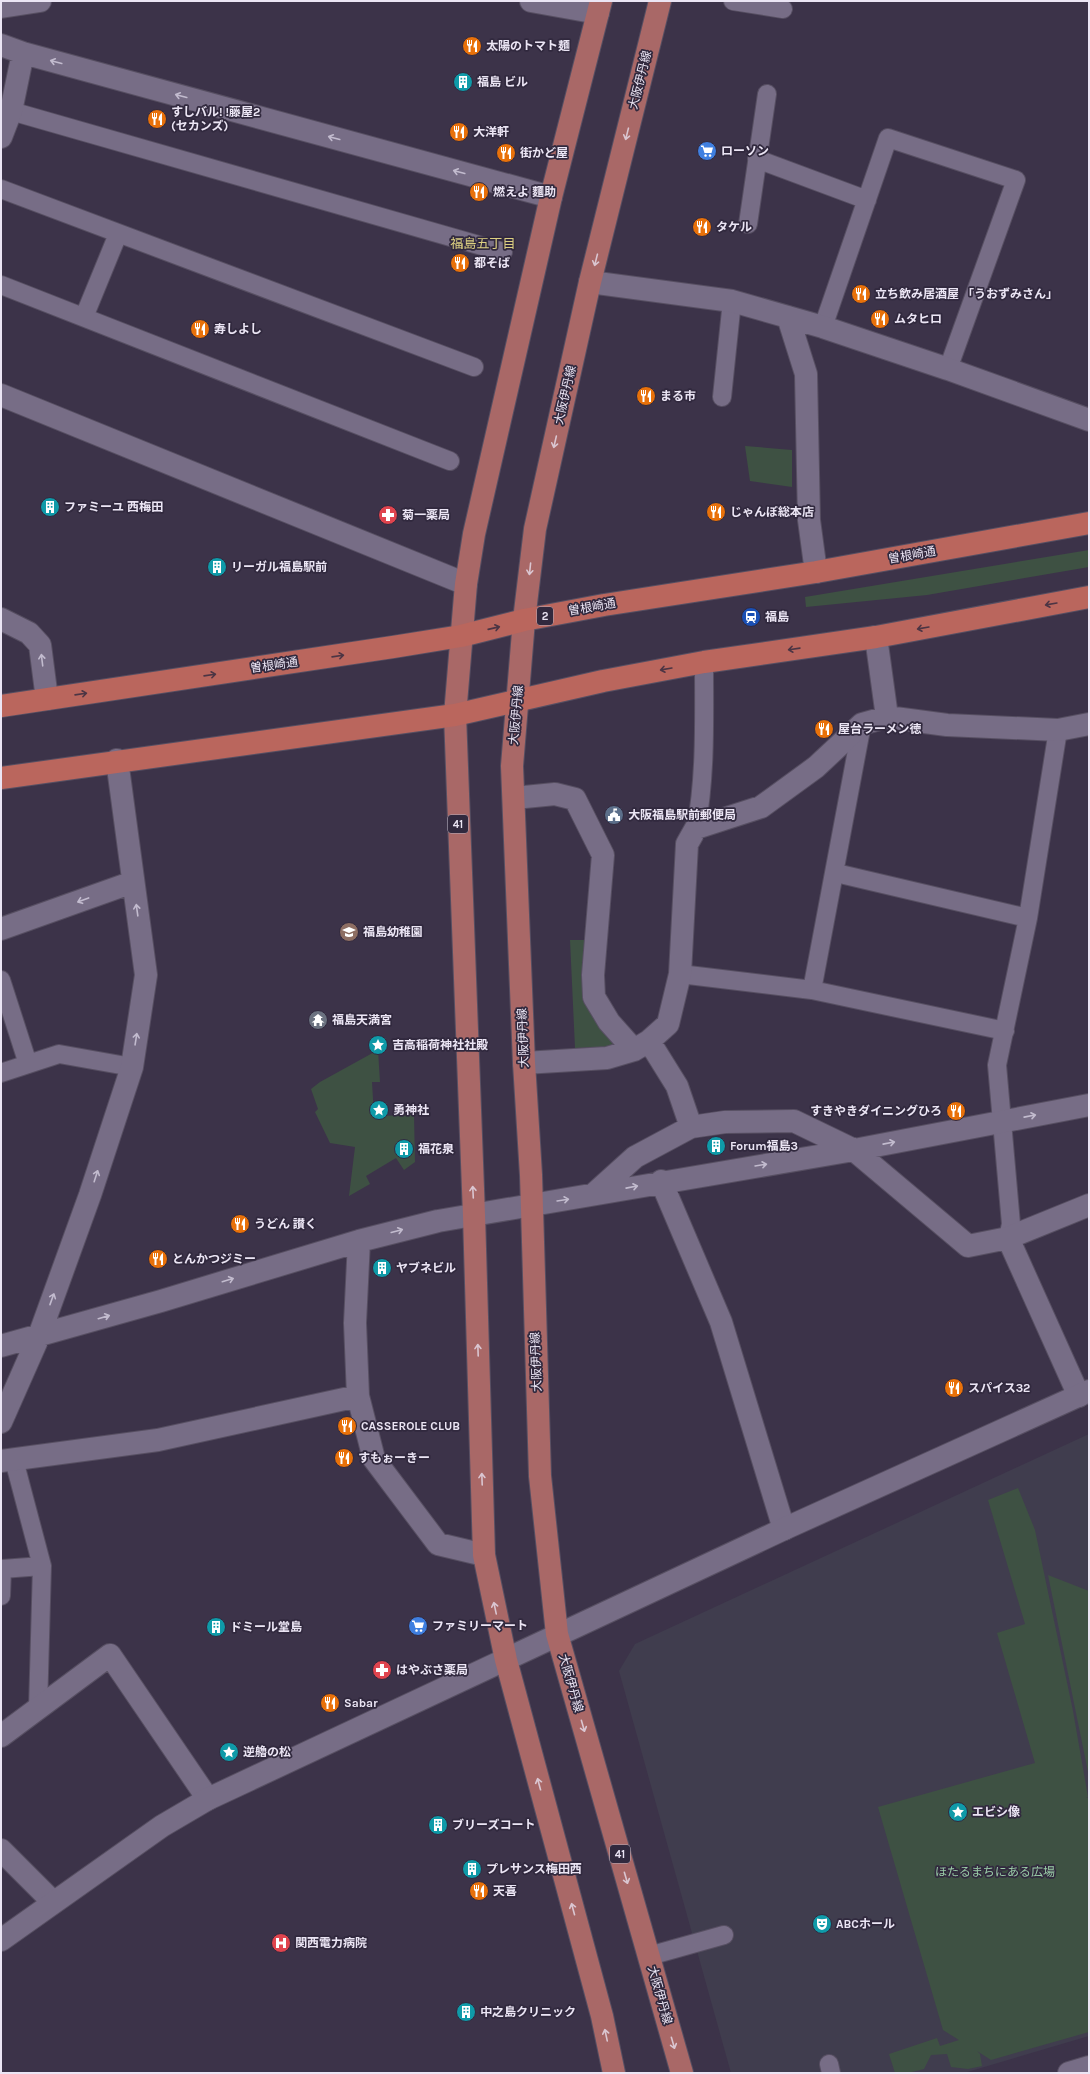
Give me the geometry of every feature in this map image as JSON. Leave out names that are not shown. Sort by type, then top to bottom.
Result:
[{"type":"highway","name":"曽根崎通","points":[[1,706],[394,648],[461,636],[524,620],[604,605],[816,572],[1089,523]]},
{"type":"highway","points":[[1,778],[117,760],[455,715],[603,681],[704,662],[876,637],[1089,597]]},
{"type":"main road","name":"大阪伊丹線","points":[[660,1],[590,282],[535,529],[524,620],[512,766],[531,1206],[540,1476],[557,1634],[682,2073]]},
{"type":"main road","name":"41","points":[[599,7],[551,197],[474,534],[466,584],[455,715],[474,1215],[484,1555],[506,1660],[602,2016],[614,2073]]},
{"type":"street","points":[[1,6],[40,1]]},
{"type":"street","points":[[531,1],[599,7]]},
{"type":"street","points":[[1,45],[23,53],[551,197]]},
{"type":"street","points":[[1,137],[11,111],[23,53]]},
{"type":"street","points":[[590,282],[732,301],[823,327],[948,369],[1089,420]]},
{"type":"street","points":[[788,318],[806,374],[809,520],[816,572]]},
{"type":"street","points":[[1,395],[466,584]]},
{"type":"street","points":[[1,620],[29,633],[40,645],[47,699]]},
{"type":"street","points":[[876,637],[887,717]]},
{"type":"street","points":[[524,1064],[607,1058],[641,1046],[668,1024],[680,974],[687,844],[696,828],[761,807],[816,767],[862,724],[887,717],[947,725],[1058,730],[1089,724]]},
{"type":"street","points":[[1,1422],[39,1336],[90,1195],[132,1067],[146,975],[117,760]]},
{"type":"street","points":[[514,798],[555,794],[575,799],[603,855],[593,975],[594,997],[609,1022],[641,1046],[677,1086],[692,1127]]},
{"type":"street","points":[[1,929],[133,882]]},
{"type":"street","points":[[1,1346],[359,1241],[438,1220],[531,1206],[661,1182],[854,1150],[1089,1105]]},
{"type":"street","points":[[594,1194],[635,1157],[692,1127],[724,1122],[794,1121],[854,1150],[968,1246],[1008,1238],[1089,1205]]},
{"type":"street","points":[[661,1182],[721,1322],[784,1529]]},
{"type":"street","points":[[1,1940],[162,1826],[208,1799],[506,1660],[557,1634],[784,1529],[1084,1394],[1008,1238]]},
{"type":"street","points":[[359,1241],[355,1323],[358,1396],[374,1459],[438,1544],[484,1555]]},
{"type":"street","points":[[8,1460],[158,1440],[358,1396]]},
{"type":"street","points":[[1,1736],[110,1655],[208,1799]]},
{"type":"street","points":[[1,1850],[53,1902]]},
{"type":"street","points":[[1069,2073],[1089,2067]]},
{"type":"lane","points":[[742,2],[783,10]]},
{"type":"lane","points":[[748,224],[767,94]]},
{"type":"lane","points":[[11,111],[503,252]]},
{"type":"lane","points":[[823,327],[888,138],[1016,180],[948,369]]},
{"type":"lane","points":[[757,159],[867,200]]},
{"type":"lane","points":[[1,189],[474,367]]},
{"type":"lane","points":[[84,317],[118,234]]},
{"type":"lane","points":[[1,285],[450,461]]},
{"type":"lane","points":[[722,397],[732,301]]},
{"type":"lane","points":[[696,828],[700,806],[704,724],[704,662]]},
{"type":"lane","points":[[812,990],[836,873],[862,724]]},
{"type":"lane","points":[[1008,1238],[1011,1224],[997,1065],[1028,918],[1058,730]]},
{"type":"lane","points":[[836,873],[1028,918]]},
{"type":"lane","points":[[680,974],[812,990],[1005,1031]]},
{"type":"lane","points":[[1,980],[28,1064]]},
{"type":"lane","points":[[1,1073],[59,1054],[132,1067]]},
{"type":"lane","points":[[8,1460],[42,1566],[38,1709]]},
{"type":"lane","points":[[1,1596],[2,1569],[42,1566]]},
{"type":"lane","points":[[649,1956],[724,1936]]},
{"type":"shaded area","points":[[1089,1434],[1089,2036],[964,2073],[731,2073],[619,1671],[635,1644]]},
{"type":"green space","points":[[745,446],[792,450],[792,487],[750,481]]},
{"type":"green space","points":[[1089,550],[1089,567],[927,595],[806,607],[805,597]]},
{"type":"green space","points":[[570,940],[586,940],[601,1027],[615,1047],[575,1048]]},
{"type":"green space","points":[[378,1050],[380,1082],[372,1082],[374,1116],[414,1115],[415,1162],[404,1170],[396,1158],[366,1176],[370,1184],[349,1196],[355,1147],[330,1143],[315,1112],[318,1109],[311,1089],[320,1082]]},
{"type":"green space","name":"ほたるまちにある広場","points":[[1018,1488],[1035,1530],[1073,1711],[1088,1797],[1086,1798],[1089,1798],[1089,2032],[991,2060],[977,2051],[980,2054],[982,2066],[968,2069],[951,2067],[947,2054],[931,2055],[924,2069],[908,2073],[895,2073],[889,2054],[937,2038],[940,2046],[959,2040],[943,2030],[878,1807],[1035,1763],[997,1633],[1025,1624],[988,1500]]},
{"type":"green space","points":[[1048,1575],[1089,1591],[1089,1777]]},
{"type":"place","name":"太陽のトマト麺","points":[[472,46]]},
{"type":"place","name":"福島 ビル","points":[[463,82]]},
{"type":"place","name":"すしバル! !藤屋2 (セカンズ)","points":[[157,119]]},
{"type":"place","name":"大洋軒","points":[[459,132]]},
{"type":"place","name":"ローソン","points":[[707,151]]},
{"type":"place","name":"街かど屋","points":[[506,153]]},
{"type":"place","name":"燃えよ 麵助","points":[[479,192]]},
{"type":"place","name":"タケル","points":[[702,227]]},
{"type":"place","name":"都そば","points":[[460,263]]},
{"type":"place","name":"立ち飲み居酒屋 「うおずみさん」","points":[[861,294]]},
{"type":"place","name":"ムタヒロ","points":[[880,319]]},
{"type":"place","name":"寿しよし","points":[[200,329]]},
{"type":"place","name":"まる市","points":[[646,396]]},
{"type":"place","name":"ファミーユ 西梅田","points":[[50,507]]},
{"type":"place","name":"じゃんぼ総本店","points":[[716,512]]},
{"type":"place","name":"菊一薬局","points":[[388,515]]},
{"type":"place","name":"リーガル福島駅前","points":[[217,567]]},
{"type":"place","name":"福島","points":[[751,617]]},
{"type":"place","name":"屋台ラーメン徳","points":[[824,729]]},
{"type":"place","name":"大阪福島駅前郵便局","points":[[614,815]]},
{"type":"place","name":"福島幼稚園","points":[[349,932]]},
{"type":"place","name":"福島天満宮","points":[[318,1020]]},
{"type":"place","name":"吉高稲荷神社社殿","points":[[378,1045]]},
{"type":"place","name":"勇神社","points":[[379,1110]]},
{"type":"place","name":"すきやきダイニングひろ","points":[[956,1111]]},
{"type":"place","name":"Forum福島3","points":[[716,1146]]},
{"type":"place","name":"福花泉","points":[[404,1149]]},
{"type":"place","name":"うどん 讃く","points":[[240,1224]]},
{"type":"place","name":"とんかつジミー","points":[[158,1259]]},
{"type":"place","name":"ヤブネビル","points":[[382,1268]]},
{"type":"place","name":"スパイス32","points":[[954,1388]]},
{"type":"place","name":"CASSEROLE CLUB","points":[[347,1426]]},
{"type":"place","name":"すもぉーきー","points":[[344,1458]]},
{"type":"place","name":"ファミリーマート","points":[[418,1626]]},
{"type":"place","name":"ドミール堂島","points":[[216,1627]]},
{"type":"place","name":"はやぶさ薬局","points":[[382,1670]]},
{"type":"place","name":"Sabar","points":[[330,1703]]},
{"type":"place","name":"逆艪の松","points":[[229,1752]]},
{"type":"place","name":"エビシ像","points":[[958,1812]]},
{"type":"place","name":"ブリーズコート","points":[[438,1825]]},
{"type":"place","name":"プレサンス梅田西","points":[[472,1869]]},
{"type":"place","name":"天喜","points":[[479,1891]]},
{"type":"place","name":"ABCホール","points":[[822,1924]]},
{"type":"place","name":"関西電力病院","points":[[281,1943]]},
{"type":"place","name":"中之島クリニック","points":[[466,2012]]},
{"type":"district","name":"福島五丁目","points":[[483,243]]}]
